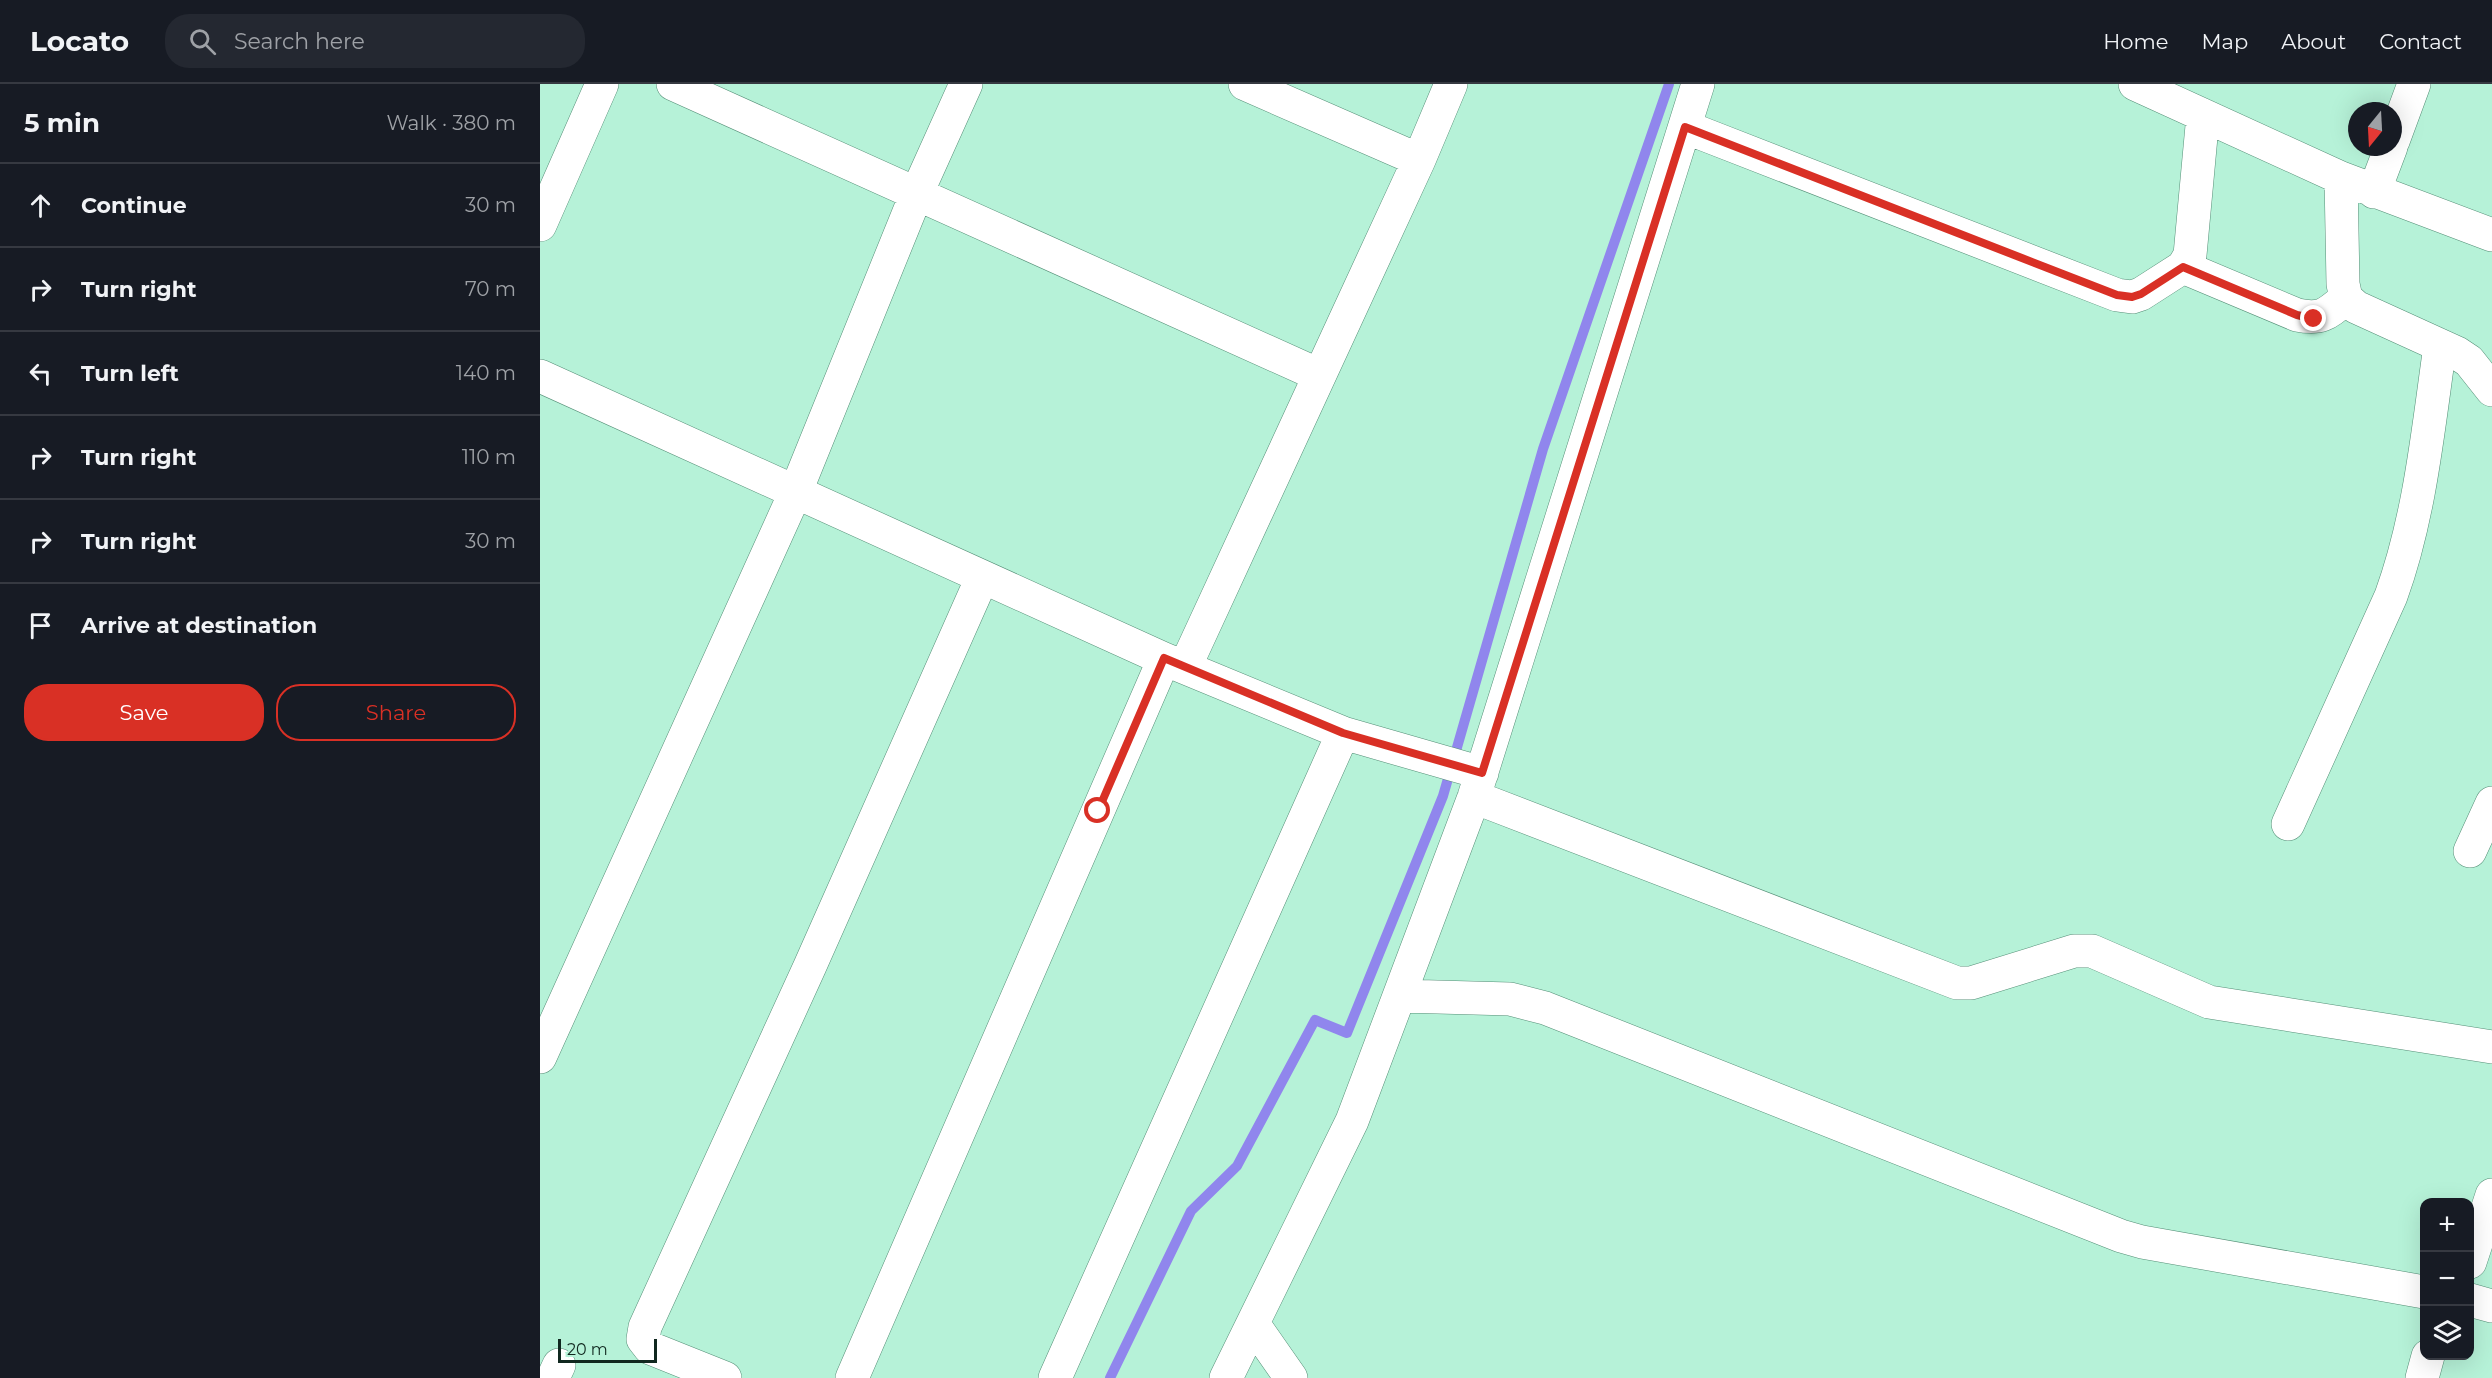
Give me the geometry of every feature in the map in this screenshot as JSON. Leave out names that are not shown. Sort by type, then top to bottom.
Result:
[{"type":"street","points":[[540,225],[602,84]]},
{"type":"street","points":[[673,84],[1318,375]]},
{"type":"street","points":[[540,1057],[796,491],[916,195],[966,84]]},
{"type":"street","points":[[1245,84],[1419,160]]},
{"type":"street","points":[[852,1378],[1175,663],[1318,375],[1419,160],[1451,84]]},
{"type":"street","points":[[1226,1378],[1254,1325],[1352,1121],[1401,996],[1478,785],[1698,84]]},
{"type":"street","points":[[2135,84],[2374,192],[2492,235]]},
{"type":"street","points":[[2402,117],[2414,84]]},
{"type":"street","points":[[1685,127],[2117,295],[2132,297],[2141,294],[2183,267],[2191,249],[2203,115]]},
{"type":"street","points":[[2374,192],[2388,156]]},
{"type":"street","points":[[2341,178],[2343,284],[2346,298],[2356,307],[2469,362],[2492,390]]},
{"type":"street","points":[[2183,267],[2297,315],[2314,319],[2326,314],[2346,298]]},
{"type":"street","points":[[2288,824],[2391,597],[2405,558],[2415,513],[2440,346]]},
{"type":"street","points":[[540,376],[796,491],[982,578],[1175,663],[1343,733],[1478,785],[1957,983],[1971,983],[2074,951],[2092,951],[2209,1002],[2492,1047]]},
{"type":"street","points":[[725,1378],[650,1347],[643,1339],[645,1327],[810,966],[982,578]]},
{"type":"street","points":[[1055,1378],[1343,733]]},
{"type":"street","points":[[2470,851],[2492,803]]},
{"type":"street","points":[[1401,996],[1510,999],[1545,1008],[2121,1236],[2420,1291]]},
{"type":"street","points":[[2472,1252],[2492,1195]]},
{"type":"street","points":[[2474,1301],[2492,1305]]},
{"type":"street","points":[[1254,1325],[1291,1378]]},
{"type":"street","points":[[2422,1378],[2427,1360]]},
{"type":"waterway","points":[[1110,1378],[1191,1211],[1237,1166],[1315,1020],[1347,1033],[1443,796],[1543,449],[1669,84]]},
{"type":"route","points":[[1098,811],[1164,658],[1343,733],[1482,773],[1685,127],[2117,295],[2132,297],[2141,294],[2183,267],[2297,315],[2314,319]]}]
